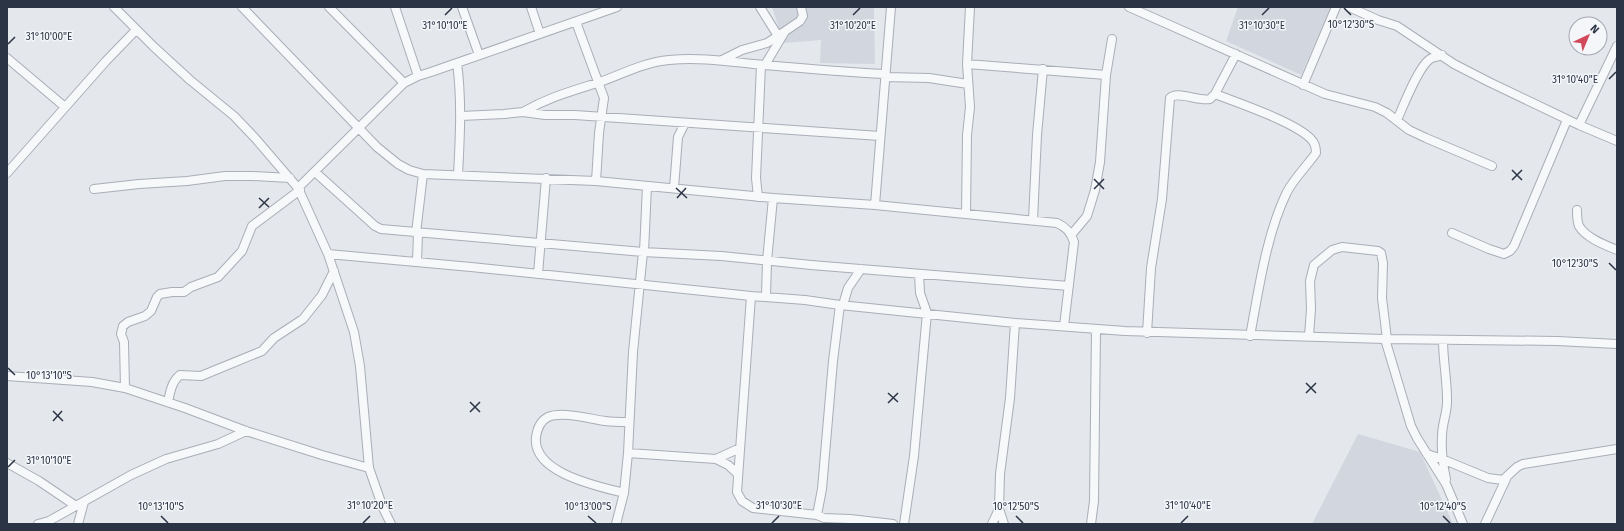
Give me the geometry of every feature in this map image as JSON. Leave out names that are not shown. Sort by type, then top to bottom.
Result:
[{"type":"street","points":[[114,7],[136,30],[190,80],[234,116],[299,189],[328,254],[348,310],[357,352],[369,468],[390,524]]},
{"type":"street","points":[[242,7],[378,147],[398,164],[409,170],[423,174],[596,181],[758,197],[875,205],[1056,223],[1064,227],[1072,234],[1074,242],[1064,326]]},
{"type":"street","points":[[329,7],[404,83]]},
{"type":"street","points":[[396,7],[418,76]]},
{"type":"street","points":[[462,7],[479,55]]},
{"type":"street","points":[[531,7],[540,34]]},
{"type":"street","points":[[125,388],[124,342],[122,334],[123,326],[128,322],[145,316],[151,311],[157,297],[160,294],[184,292],[191,287],[218,277],[242,251],[252,226],[299,189],[404,83],[418,76],[576,22],[601,10],[617,7]]},
{"type":"street","points":[[760,7],[781,34]]},
{"type":"street","points":[[721,60],[742,50],[767,43],[781,34],[800,21],[803,16],[801,7]]},
{"type":"street","points":[[875,205],[890,7]]},
{"type":"street","points":[[966,214],[970,107],[967,64],[970,7]]},
{"type":"street","points":[[1129,7],[1325,94],[1375,107],[1387,113],[1409,130],[1492,166]]},
{"type":"street","points":[[1303,85],[1336,7]]},
{"type":"street","points":[[1350,7],[1372,18],[1397,26],[1442,56],[1475,75],[1567,120],[1617,141]]},
{"type":"street","points":[[576,22],[604,98],[596,181]]},
{"type":"street","points":[[7,173],[136,30]]},
{"type":"street","points":[[758,197],[756,178],[763,65],[781,34]]},
{"type":"street","points":[[1072,234],[1087,216],[1095,190],[1100,162],[1106,75],[1112,39]]},
{"type":"street","points":[[1579,125],[1617,46]]},
{"type":"street","points":[[1147,333],[1151,268],[1162,199],[1170,98],[1176,95],[1206,100],[1210,99],[1215,94],[1236,54]]},
{"type":"street","points":[[1397,120],[1412,87],[1426,64],[1430,59],[1442,56]]},
{"type":"street","points":[[7,58],[65,107]]},
{"type":"street","points":[[523,112],[543,100],[656,62],[686,59],[721,60],[820,71],[929,78],[968,84]]},
{"type":"street","points":[[457,63],[461,116],[458,175]]},
{"type":"street","points":[[967,64],[1106,75]]},
{"type":"street","points":[[1033,220],[1037,135],[1043,69]]},
{"type":"street","points":[[1215,94],[1292,126],[1310,138],[1316,145],[1316,153],[1296,177],[1279,210],[1261,274],[1250,336]]},
{"type":"street","points":[[461,116],[523,112],[545,115],[575,115],[880,136]]},
{"type":"street","points":[[1452,233],[1504,254],[1510,251],[1514,246],[1567,120]]},
{"type":"street","points":[[674,188],[678,137],[685,123]]},
{"type":"street","points":[[315,172],[375,226],[381,229],[644,252],[685,253],[1069,286]]},
{"type":"street","points":[[417,262],[417,233],[423,174]]},
{"type":"street","points":[[94,189],[187,181],[225,176],[290,178]]},
{"type":"street","points":[[538,274],[542,243],[546,178]]},
{"type":"street","points":[[616,524],[624,493],[628,453],[633,352],[644,252],[647,186]]},
{"type":"street","points":[[766,296],[767,261],[773,198]]},
{"type":"street","points":[[1577,210],[1579,226],[1591,238],[1617,250]]},
{"type":"street","points":[[1309,336],[1311,309],[1310,281],[1314,265],[1332,250],[1342,247],[1378,251],[1381,253],[1383,263],[1382,298],[1386,339],[1411,426],[1446,484],[1463,524]]},
{"type":"street","points":[[328,254],[751,296],[766,296],[1015,323],[1147,333],[1386,339],[1557,341],[1617,344]]},
{"type":"street","points":[[817,515],[822,489],[833,361],[841,305],[848,288],[861,269]]},
{"type":"street","points":[[168,402],[171,388],[180,375],[201,376],[262,351],[274,338],[303,319],[322,295],[334,271]]},
{"type":"street","points":[[904,524],[914,456],[927,313],[920,293],[919,274]]},
{"type":"street","points":[[751,296],[737,492],[742,501],[749,506],[817,515],[824,518],[850,519],[893,524]]},
{"type":"street","points":[[1004,524],[999,509],[1000,474],[1010,398],[1015,323]]},
{"type":"street","points":[[1091,524],[1094,502],[1096,329]]},
{"type":"street","points":[[1443,340],[1443,354],[1447,378],[1447,399],[1442,435],[1442,459],[1446,484]]},
{"type":"street","points":[[7,376],[92,382],[125,388],[168,402],[246,431],[369,468]]},
{"type":"street","points":[[624,493],[598,486],[566,474],[544,461],[537,451],[535,443],[536,432],[540,424],[548,417],[575,416],[606,421],[630,422]]},
{"type":"street","points":[[38,524],[49,521],[131,475],[166,459],[218,444],[246,431]]},
{"type":"street","points":[[716,459],[740,448]]},
{"type":"street","points":[[1485,524],[1506,479],[1517,467],[1523,464],[1617,449]]},
{"type":"street","points":[[628,453],[716,459],[728,465],[738,474]]},
{"type":"street","points":[[1427,454],[1488,478],[1499,480],[1506,479]]},
{"type":"street","points":[[7,464],[39,481],[76,506]]},
{"type":"street","points":[[78,524],[84,502]]},
{"type":"street","points":[[992,524],[999,509]]},
{"type":"shaded area","points":[[772,7],[874,7],[875,64],[820,63],[821,40],[784,43]]},
{"type":"shaded area","points":[[1238,7],[1331,7],[1301,75],[1226,41]]},
{"type":"shaded area","points":[[1358,434],[1420,452],[1453,524],[1312,524]]}]
